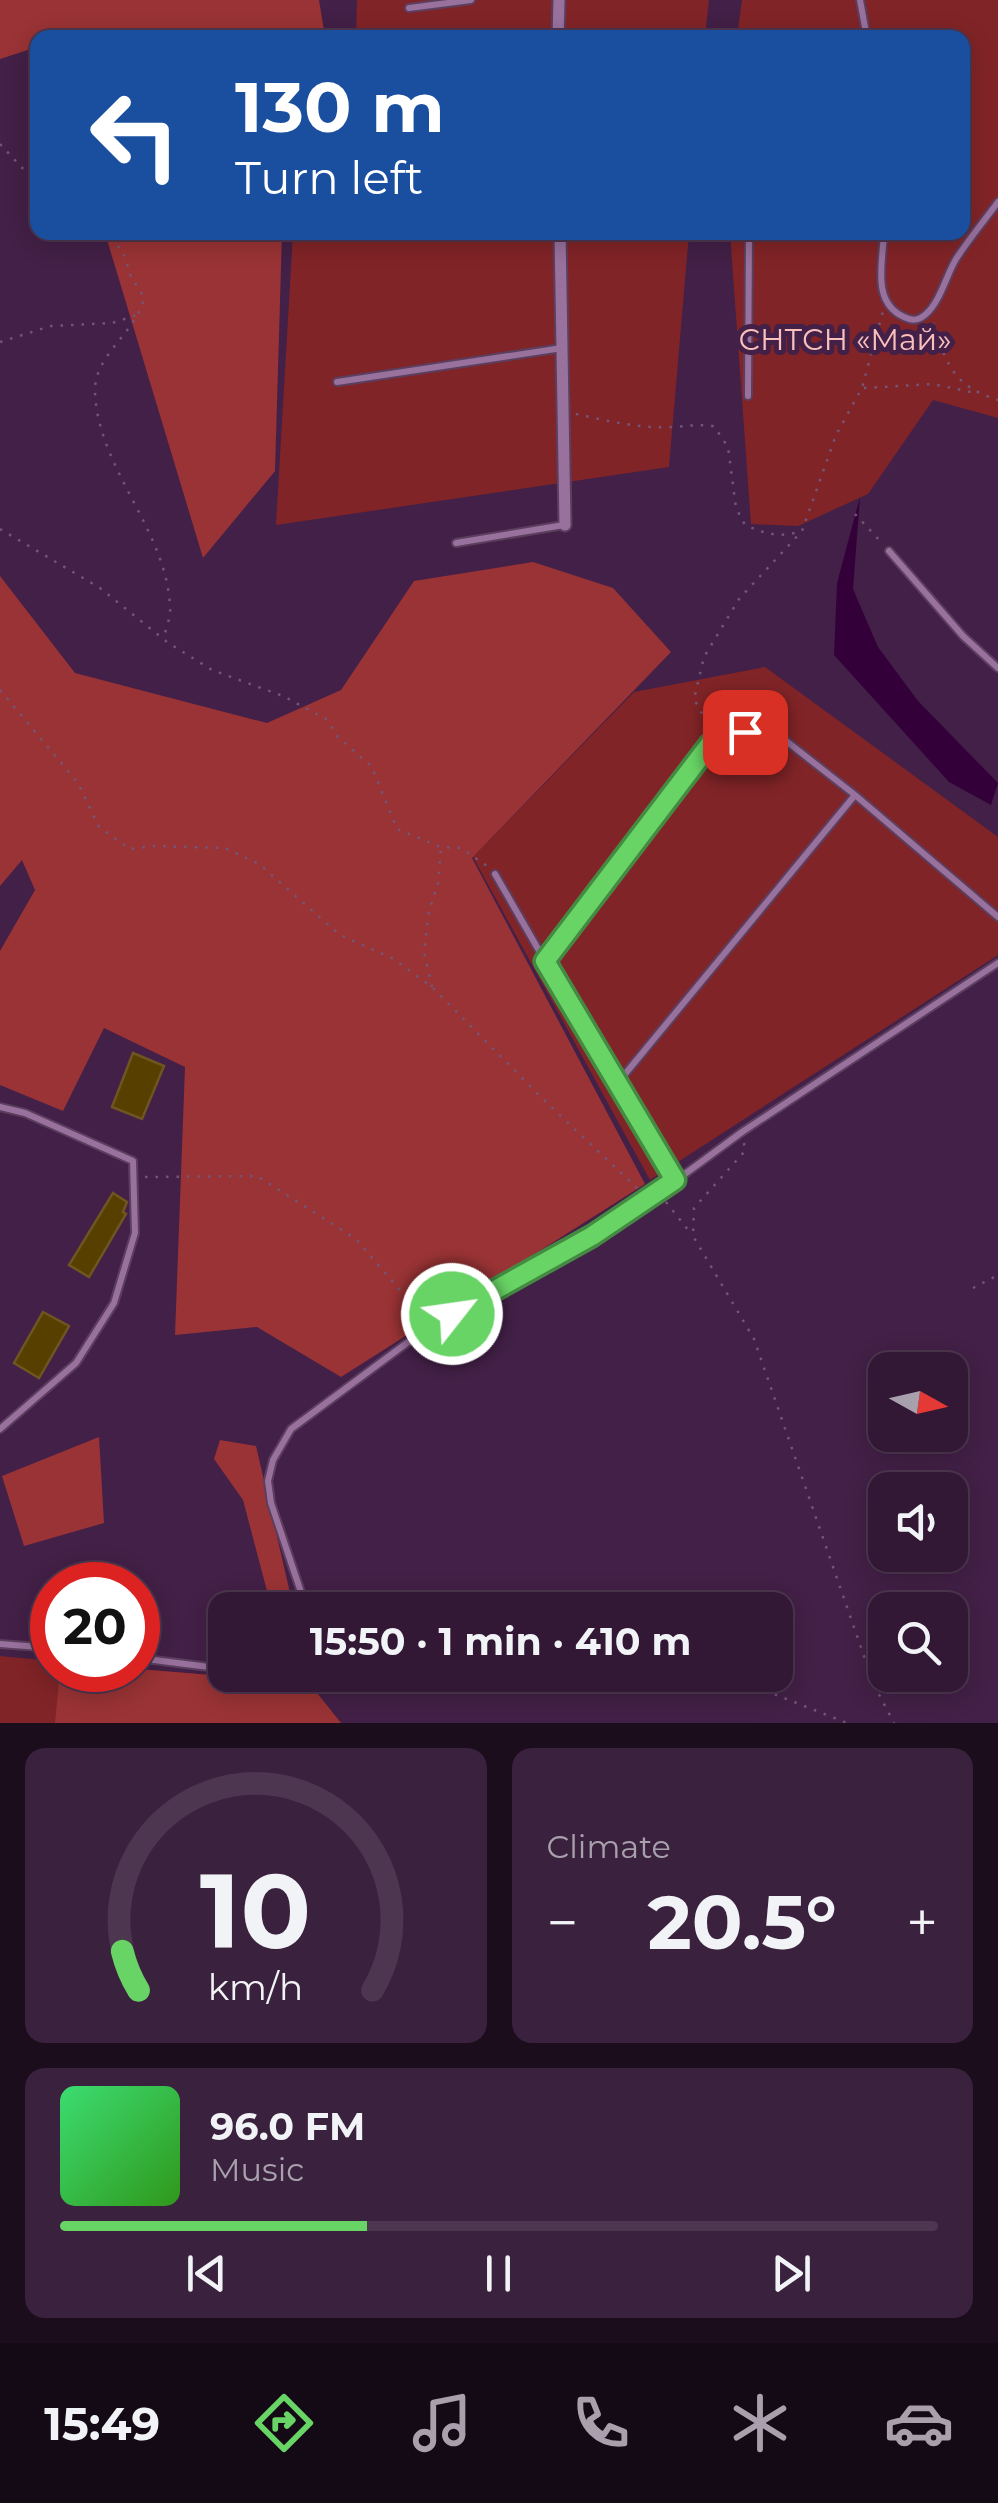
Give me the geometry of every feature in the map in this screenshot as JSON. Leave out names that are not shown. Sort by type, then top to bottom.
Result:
[{"type":"street","points":[[558,30],[559,0]]},
{"type":"street","points":[[560,240],[565,525]]},
{"type":"lane","points":[[408,8],[471,0]]},
{"type":"lane","points":[[860,0],[866,30]]},
{"type":"lane","points":[[884,240],[884,303],[911,320],[929,312],[955,261],[998,202]]},
{"type":"lane","points":[[748,240],[748,396]]},
{"type":"lane","points":[[337,382],[563,348]]},
{"type":"lane","points":[[456,543],[565,525]]},
{"type":"lane","points":[[889,551],[951,624],[998,668]]},
{"type":"lane","points":[[545,961],[710,744],[745,732],[776,734],[856,794],[998,918]]},
{"type":"lane","points":[[616,1085],[856,794]]},
{"type":"lane","points":[[495,874],[675,1180]]},
{"type":"lane","points":[[301,1592],[270,1503],[268,1481],[272,1460],[291,1429],[423,1330],[592,1236],[998,963]]},
{"type":"lane","points":[[0,1107],[25,1113],[133,1161],[135,1233],[114,1303],[76,1363],[0,1429]]},
{"type":"lane","points":[[0,1644],[30,1646]]},
{"type":"lane","points":[[160,1661],[208,1666]]},
{"type":"path","points":[[0,144],[30,176]]},
{"type":"path","points":[[110,240],[122,252],[144,298],[141,314],[106,360],[94,385],[97,416],[159,558],[170,609],[164,639]]},
{"type":"path","points":[[720,740],[694,699],[704,656],[739,600],[802,531],[836,436],[862,388],[884,303]]},
{"type":"path","points":[[929,312],[957,381],[976,394]]},
{"type":"path","points":[[0,342],[51,326],[112,323],[141,314]]},
{"type":"path","points":[[862,388],[933,384],[998,400]]},
{"type":"path","points":[[565,411],[608,421],[714,426],[728,447],[736,508],[744,526],[784,536],[802,531]]},
{"type":"path","points":[[857,516],[889,551]]},
{"type":"path","points":[[0,529],[100,588],[164,639],[212,670],[283,696],[326,719],[338,737],[372,767],[397,829],[441,847],[462,848],[495,874]]},
{"type":"path","points":[[0,690],[78,783],[99,826],[130,849],[225,848],[260,864],[340,936],[394,959],[432,987],[648,1200]]},
{"type":"path","points":[[432,987],[424,952],[441,847]]},
{"type":"path","points":[[693,1236],[694,1208],[746,1151],[742,1132]]},
{"type":"path","points":[[133,1177],[256,1176],[356,1239],[427,1322]]},
{"type":"path","points":[[659,1193],[693,1236],[754,1339],[874,1685],[894,1723]]},
{"type":"path","points":[[973,1288],[998,1275]]},
{"type":"path","points":[[769,1692],[847,1723]]},
{"type":"green space","points":[[357,0],[709,0],[706,30],[356,30]]},
{"type":"green space","name":"СНТСН «Май»","points":[[742,0],[998,0],[998,418],[933,400],[868,494],[798,526],[751,524],[731,240],[970,240],[970,30],[738,30]]},
{"type":"green space","points":[[293,240],[688,240],[669,467],[276,525]]},
{"type":"green space","points":[[765,667],[998,837],[998,955],[650,1180],[473,857],[634,692]]},
{"type":"green space","points":[[0,1656],[30,1659],[30,1692],[160,1692],[160,1671],[208,1675],[208,1692],[316,1692],[341,1723],[0,1723]]},
{"type":"shaded area","points":[[0,0],[319,0],[324,30],[30,30],[30,49],[0,59]]},
{"type":"shaded area","points":[[107,240],[282,240],[275,471],[203,558]]},
{"type":"shaded area","points":[[860,497],[853,589],[878,647],[918,701],[998,783],[991,805],[949,782],[834,655],[837,583]]},
{"type":"shaded area","points":[[533,562],[613,588],[671,652],[472,858],[645,1184],[341,1377],[257,1327],[175,1335],[185,1067],[104,1028],[63,1111],[0,1085],[0,951],[35,890],[22,860],[0,886],[0,576],[75,673],[267,723],[341,690],[414,581]]},
{"type":"shaded area","points":[[99,1437],[104,1523],[24,1546],[2,1476]]},
{"type":"shaded area","points":[[220,1440],[256,1446],[290,1592],[267,1592],[243,1500],[214,1459]]},
{"type":"shaded area","points":[[160,1671],[208,1675],[208,1692],[316,1692],[341,1723],[55,1723],[58,1692],[160,1692]]},
{"type":"building","points":[[133,1053],[164,1066],[142,1119],[112,1107]]},
{"type":"building","points":[[113,1193],[127,1202],[123,1212],[126,1214],[89,1277],[69,1265]]},
{"type":"building","points":[[43,1312],[69,1326],[39,1378],[14,1363]]},
{"type":"route","points":[[452,1314],[592,1236],[675,1180],[545,961],[710,744],[745,732]]}]
